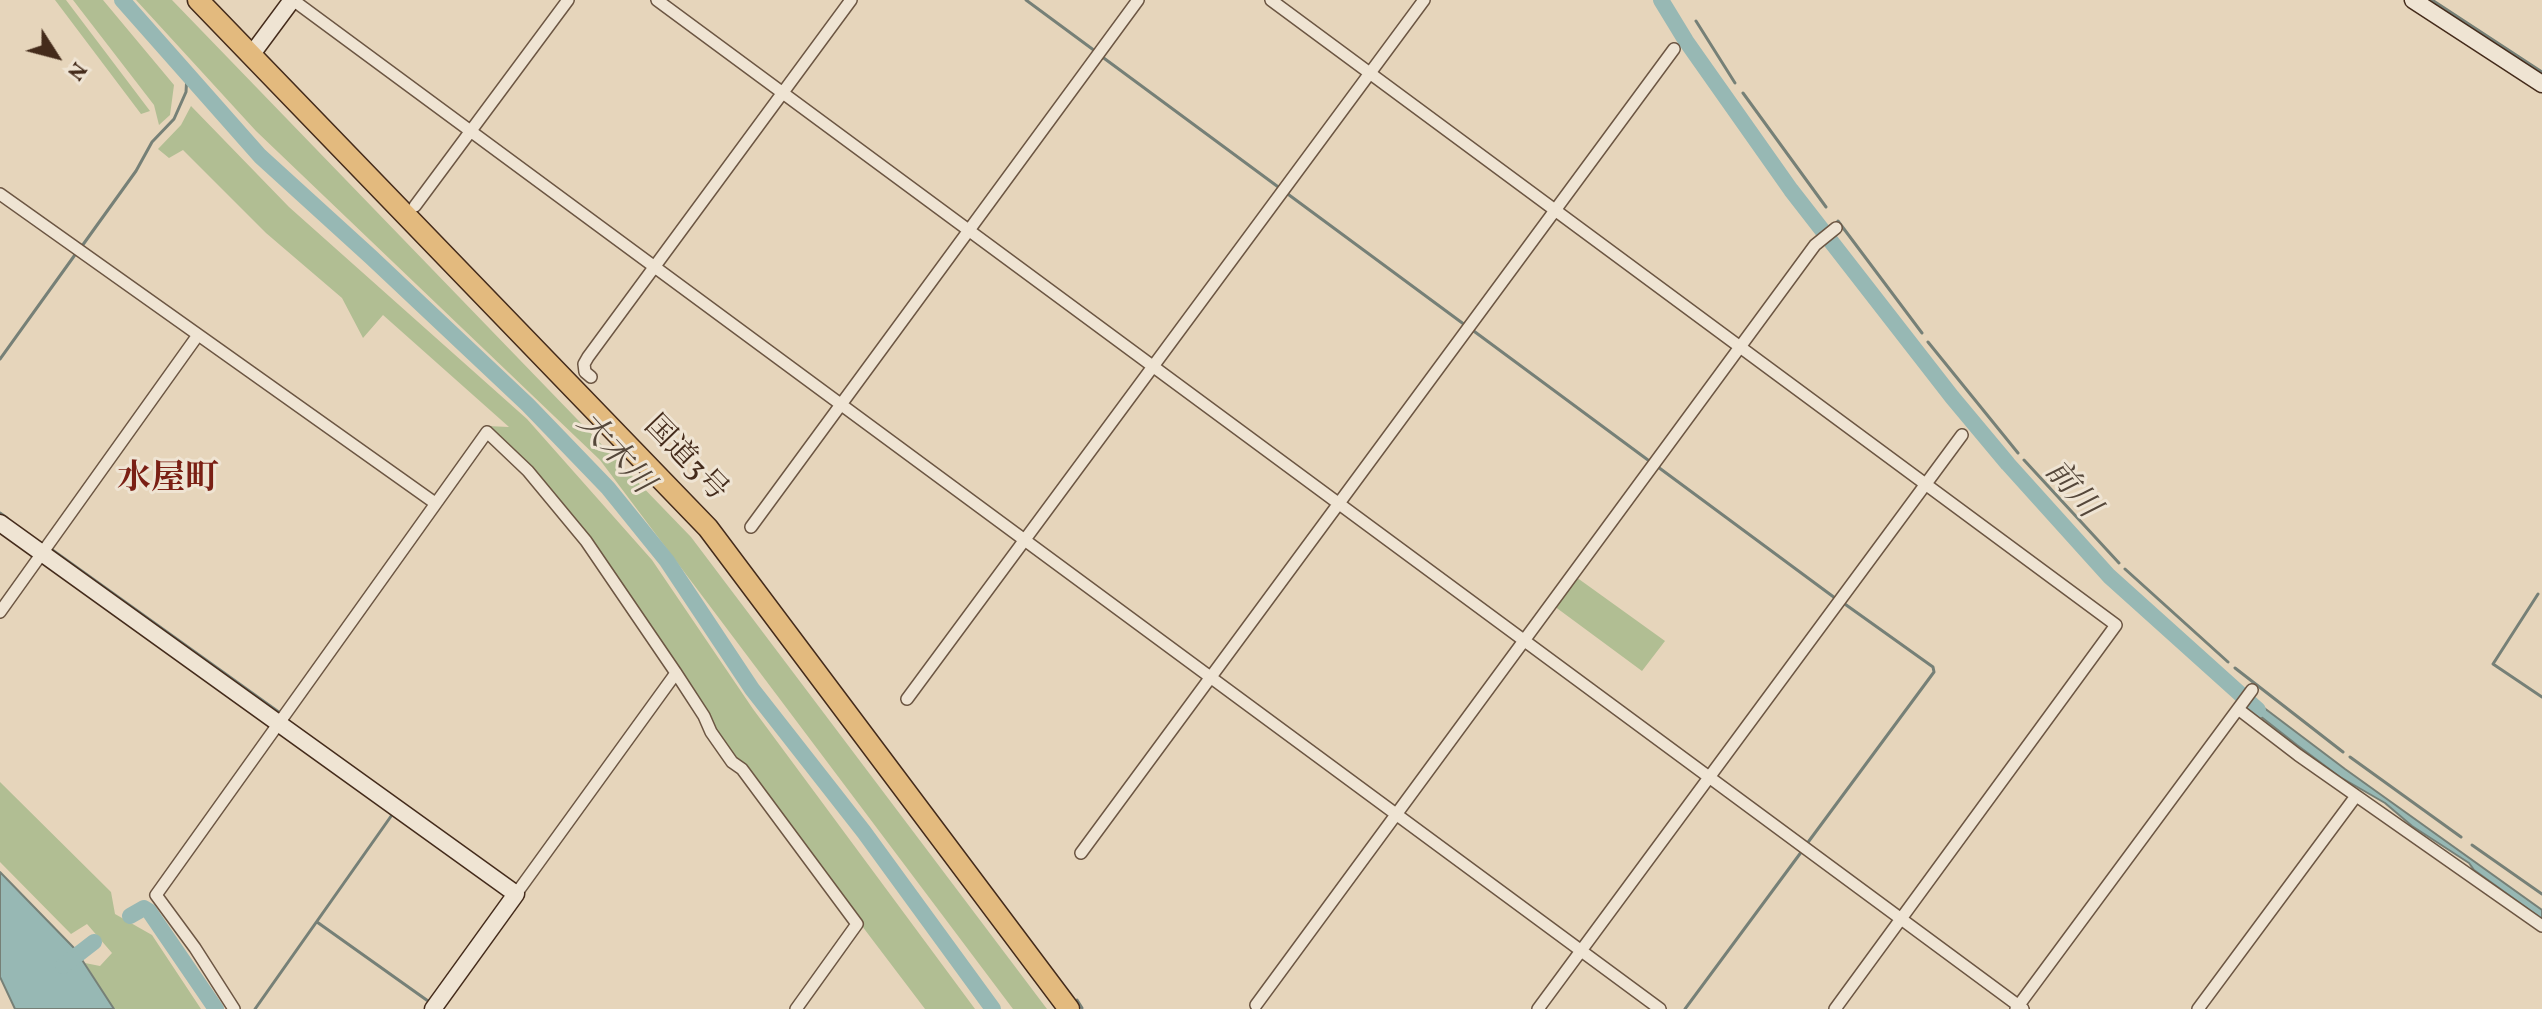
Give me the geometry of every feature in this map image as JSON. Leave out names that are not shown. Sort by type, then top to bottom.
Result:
[{"type":"highway","name":"国道3号","points":[[198,0],[708,528],[1069,1009]]},
{"type":"street","points":[[252,54],[293,0],[1660,1009]]},
{"type":"street","points":[[415,206],[568,0]]},
{"type":"street","points":[[657,0],[2019,1008],[2252,691]]},
{"type":"street","points":[[591,377],[585,372],[584,364],[588,357],[851,0]]},
{"type":"street","points":[[751,527],[1138,0]]},
{"type":"street","points":[[1271,0],[2116,625],[1835,1009]]},
{"type":"street","points":[[907,699],[1424,0]]},
{"type":"street","points":[[2413,0],[2542,84]]},
{"type":"street","points":[[1081,853],[1674,49]]},
{"type":"street","points":[[0,194],[435,503]]},
{"type":"street","points":[[1256,1005],[1815,245],[1836,228]]},
{"type":"street","points":[[0,612],[198,335]]},
{"type":"street","points":[[234,1009],[156,895],[487,432],[528,471],[586,541],[676,673],[725,752],[742,769],[857,924],[796,1009]]},
{"type":"street","points":[[1538,1009],[1962,435]]},
{"type":"street","points":[[0,523],[516,894]]},
{"type":"street","points":[[439,1007],[516,894],[676,673]]},
{"type":"street","points":[[2239,708],[2356,796],[2542,926]]},
{"type":"street","points":[[2198,1009],[2356,796]]},
{"type":"green space","points":[[55,0],[66,0],[150,111],[141,114]]},
{"type":"green space","points":[[73,0],[103,0],[174,85],[170,115],[159,125],[154,105]]},
{"type":"green space","points":[[136,0],[172,0],[691,537],[1047,1009],[1013,1009],[600,460],[256,131]]},
{"type":"green space","points":[[191,106],[289,207],[527,419],[652,560],[753,709],[975,1009],[925,1009],[730,752],[679,673],[532,471],[487,426],[509,427],[383,315],[363,338],[342,298],[266,233],[183,150],[169,158],[158,149],[181,125]]},
{"type":"green space","points":[[1576,577],[1665,641],[1642,671],[1554,606]]},
{"type":"green space","points":[[0,782],[111,892],[115,914],[152,935],[201,1009],[114,1009],[85,963],[100,966],[112,953],[87,924],[71,934],[0,862]]},
{"type":"water","points":[[2251,698],[2542,910],[2542,919],[2474,870],[2469,863],[2412,826],[2385,803],[2340,777],[2297,745],[2246,705]]},
{"type":"water","points":[[0,872],[75,949],[114,1009],[15,1009],[0,977]]},
{"type":"waterway","name":"大木川","points":[[122,0],[260,156],[528,405],[608,488],[667,561],[752,689],[864,832],[993,1009]]},
{"type":"waterway","points":[[1026,0],[1095,51]]},
{"type":"waterway","name":"前川","points":[[1661,0],[1686,41],[1791,190],[2008,464],[2109,576],[2258,710]]},
{"type":"waterway","points":[[2432,0],[2542,72]]},
{"type":"waterway","points":[[1696,21],[1735,83]]},
{"type":"waterway","points":[[1101,56],[1465,325]]},
{"type":"waterway","points":[[82,246],[136,171],[152,142],[174,119],[186,92],[187,75]]},
{"type":"waterway","points":[[1743,93],[1826,207]]},
{"type":"waterway","points":[[1838,221],[1922,333]]},
{"type":"waterway","points":[[0,359],[77,252]]},
{"type":"waterway","points":[[1471,329],[1652,463]]},
{"type":"waterway","points":[[1928,342],[2018,453]]},
{"type":"waterway","points":[[2024,460],[2119,563]]},
{"type":"waterway","points":[[1658,467],[1835,598]]},
{"type":"waterway","points":[[0,513],[7,518]]},
{"type":"waterway","points":[[51,549],[280,713]]},
{"type":"waterway","points":[[2125,569],[2228,662]]},
{"type":"waterway","points":[[2538,594],[2493,664],[2542,697]]},
{"type":"waterway","points":[[1806,845],[1934,672],[1933,667],[1842,602]]},
{"type":"waterway","points":[[2235,668],[2343,752]]},
{"type":"waterway","points":[[2350,757],[2461,837]]},
{"type":"waterway","points":[[255,1009],[394,812]]},
{"type":"waterway","points":[[2472,845],[2542,894]]},
{"type":"waterway","points":[[1685,1009],[1802,851]]},
{"type":"waterway","points":[[141,904],[144,908]]},
{"type":"waterway","points":[[130,916],[144,908],[149,911],[216,1009]]},
{"type":"waterway","points":[[317,922],[428,1001]]},
{"type":"waterway","points":[[63,966],[94,942]]},
{"type":"waterway","points":[[1077,1000],[1082,1008]]},
{"type":"district","name":"水屋町","points":[[168,482]]}]
